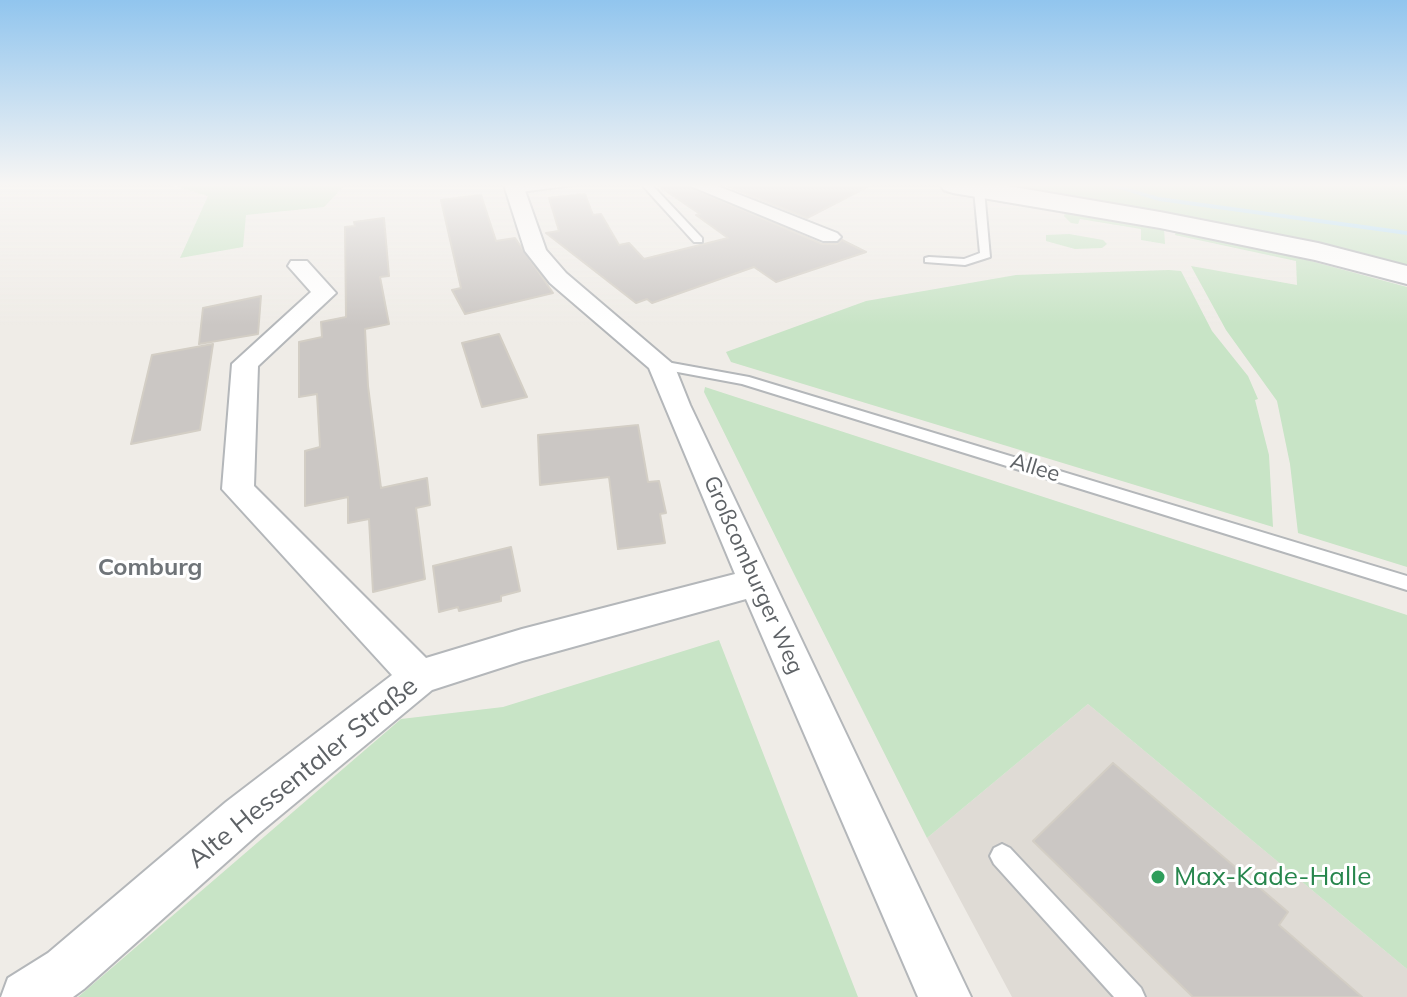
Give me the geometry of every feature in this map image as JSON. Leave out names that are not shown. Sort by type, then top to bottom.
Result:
[{"type":"main road","points":[[1200,232],[1318,252],[1407,275]]},
{"type":"street","name":"Großcomburger Weg","points":[[529,232],[536,251],[558,278],[661,365],[676,405],[945,997]]},
{"type":"street","points":[[816,232],[830,237]]},
{"type":"street","points":[[299,266],[324,293],[245,364],[238,489],[419,677]]},
{"type":"street","name":"Alte Hessentaler Straße","points":[[27,997],[66,971],[242,818],[419,677],[522,645],[757,582]]},
{"type":"lane","points":[[690,232],[698,240]]},
{"type":"lane","points":[[929,260],[965,262],[986,255],[979,232]]},
{"type":"lane","name":"Allee","points":[[661,365],[744,380],[1407,583]]},
{"type":"lane","points":[[1002,856],[1132,997]]},
{"type":"shaded area","points":[[1088,704],[1407,969],[1407,997],[1012,997],[927,838]]},
{"type":"green space","points":[[192,232],[244,232],[243,247],[180,258]]},
{"type":"green space","points":[[1141,232],[1164,232],[1165,244],[1141,240]]},
{"type":"green space","points":[[1178,232],[1296,257],[1407,287],[1407,567],[1298,533],[1290,464],[1277,401],[1226,330],[1191,266],[1297,285],[1296,261],[1175,235]]},
{"type":"green space","points":[[1220,232],[1407,232],[1407,269]]},
{"type":"green space","points":[[1069,234],[1103,240],[1107,244],[1102,248],[1075,249],[1046,241],[1046,235]]},
{"type":"green space","points":[[1181,271],[1212,331],[1248,376],[1258,399],[1255,400],[1269,455],[1273,527],[731,362],[726,352],[866,301],[1016,275]]},
{"type":"green space","points":[[705,387],[1407,615],[1407,969],[1088,704],[927,838],[704,392]]},
{"type":"green space","points":[[719,640],[858,997],[78,997],[401,719],[503,707]]},
{"type":"building","points":[[345,232],[385,232],[389,276],[380,277],[389,324],[365,329],[368,386],[381,488],[427,478],[430,505],[416,508],[425,579],[373,592],[369,519],[348,523],[348,497],[305,506],[305,451],[320,447],[317,394],[299,397],[299,342],[322,337],[321,322],[346,317]]},
{"type":"building","points":[[448,232],[493,232],[496,241],[515,238],[553,293],[465,314],[452,290],[461,288]]},
{"type":"building","points":[[611,232],[619,245],[629,243],[644,259],[728,238],[719,232],[793,232],[822,244],[837,244],[842,240],[866,252],[776,282],[754,267],[652,303],[647,299],[636,303],[546,233]]},
{"type":"building","points":[[261,296],[258,334],[199,344],[203,308]]},
{"type":"building","points":[[499,334],[527,397],[482,407],[462,343]]},
{"type":"building","points":[[213,344],[200,430],[131,444],[152,355]]},
{"type":"building","points":[[638,425],[648,482],[659,481],[666,513],[660,514],[665,543],[618,549],[609,477],[540,485],[538,435]]},
{"type":"building","points":[[511,547],[520,591],[501,596],[501,601],[459,611],[458,607],[439,612],[433,566]]},
{"type":"building","name":"Max-Kade-Halle","points":[[1113,763],[1288,912],[1279,925],[1362,997],[1193,997],[1033,841]]},
{"type":"waterway","points":[[1396,232],[1407,233]]},
{"type":"place","name":"Max-Kade-Halle","points":[[1158,877]]},
{"type":"district","name":"Comburg","points":[[150,568]]}]
